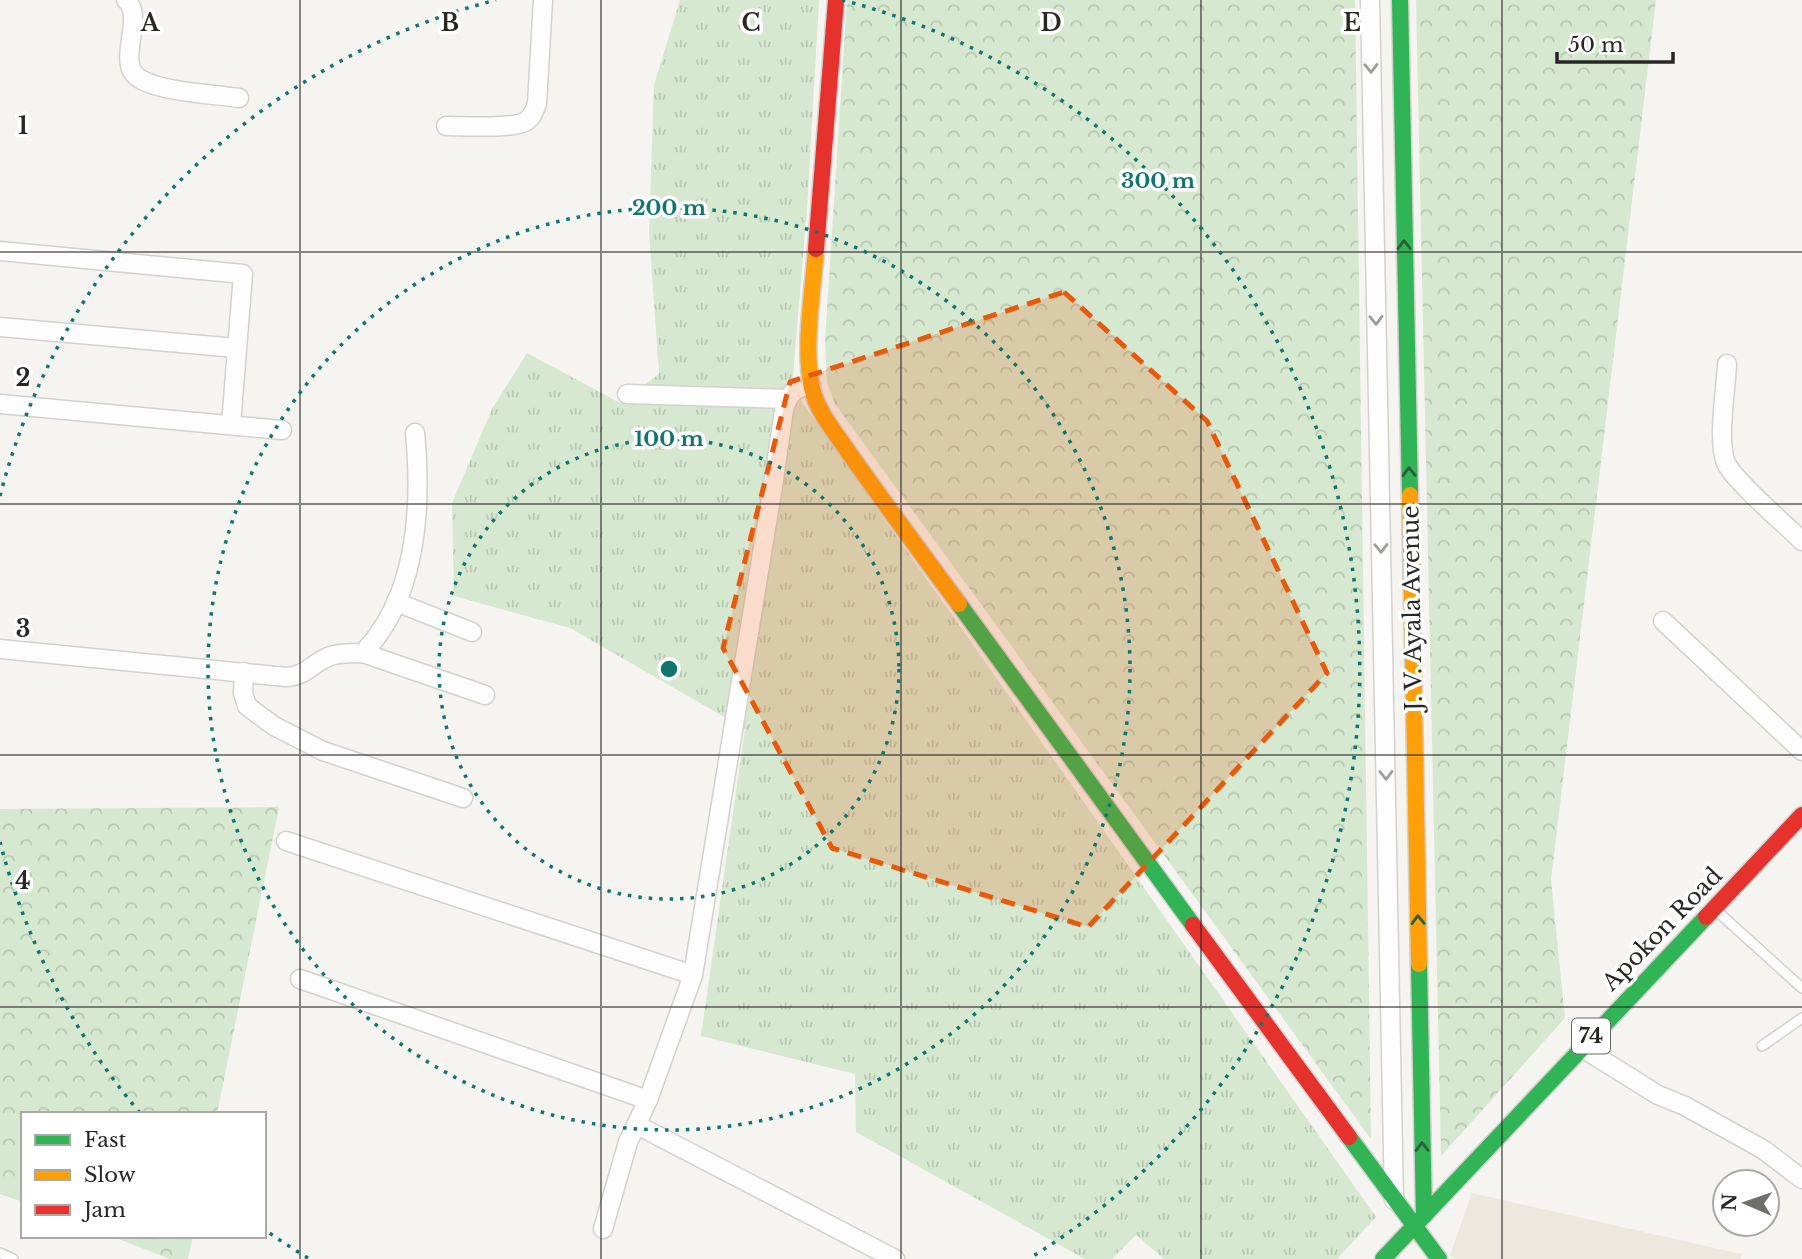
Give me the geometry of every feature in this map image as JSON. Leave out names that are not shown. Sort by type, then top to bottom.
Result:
[{"type":"main road","points":[[836,0],[811,317],[811,385],[814,396],[828,422],[858,464],[1394,1200],[1419,1221],[1439,1259]]},
{"type":"main road","name":"J. V. Ayala Avenue","points":[[1400,0],[1419,1221]]},
{"type":"main road","name":"Apokon Road","points":[[1383,1259],[1802,815]]},
{"type":"street","points":[[126,0],[132,9],[130,64],[133,74],[140,80],[156,85],[239,98]]},
{"type":"street","points":[[446,126],[515,125],[526,122],[532,116],[537,104],[543,0]]},
{"type":"street","name":"J. V. Ayala Avenue","points":[[1370,0],[1394,1200]]},
{"type":"street","points":[[1372,106],[1402,105]]},
{"type":"street","points":[[0,251],[243,274],[231,425]]},
{"type":"street","points":[[0,327],[236,348]]},
{"type":"street","points":[[1727,364],[1722,444],[1726,462],[1735,476],[1802,541]]},
{"type":"street","points":[[603,1229],[628,1142],[648,1100],[692,975],[787,399],[798,388],[811,385]]},
{"type":"street","points":[[627,394],[787,399]]},
{"type":"street","points":[[0,404],[282,430]]},
{"type":"street","points":[[363,653],[375,641],[396,602],[409,560],[418,515],[419,472],[415,433]]},
{"type":"street","points":[[396,602],[472,632]]},
{"type":"street","points":[[1663,621],[1802,751]]},
{"type":"street","points":[[1383,638],[1412,637]]},
{"type":"street","points":[[0,649],[286,677],[298,677],[316,663],[336,654],[363,653],[485,695]]},
{"type":"street","points":[[244,672],[243,694],[247,706],[274,726],[323,751],[463,798]]},
{"type":"street","points":[[285,841],[692,975]]},
{"type":"street","points":[[300,979],[648,1100]]},
{"type":"street","points":[[1581,1047],[1658,1095],[1685,1106],[1763,1150],[1802,1179]]},
{"type":"street","points":[[637,1125],[895,1259]]},
{"type":"lane","points":[[1714,908],[1802,988]]},
{"type":"lane","points":[[1762,1046],[1802,1018]]},
{"type":"lane","points":[[0,1252],[13,1259]]},
{"type":"highlighted area","points":[[1064,292],[1207,421],[1327,673],[1088,927],[832,848],[723,648],[790,382]]},
{"type":"shaded area","points":[[1472,1193],[1741,1254],[1741,1259],[1456,1259],[1450,1255]]},
{"type":"green space","points":[[680,0],[819,0],[807,209],[792,388],[1376,1217],[1337,1259],[1164,1259],[1136,1235],[1112,1259],[1085,1259],[856,1132],[855,1074],[701,1036],[745,729],[570,628],[454,596],[452,503],[492,409],[527,353],[620,403],[659,374],[649,232],[654,85]]},
{"type":"green space","points":[[847,0],[1355,0],[1371,1139],[835,404],[827,383],[825,341]]},
{"type":"green space","points":[[1416,0],[1656,0],[1551,880],[1565,1018],[1441,1156]]},
{"type":"green space","points":[[279,807],[217,1112],[21,1112],[21,1201],[0,1194],[0,809]]},
{"type":"green space","points":[[116,1238],[193,1238],[188,1259],[170,1259]]},
{"type":"traffic: fast","points":[[1400,0],[1410,495]]},
{"type":"traffic: fast","points":[[959,604],[1193,925]]},
{"type":"traffic: fast","points":[[1383,1259],[1706,917]]},
{"type":"traffic: fast","points":[[1419,964],[1424,1216]]},
{"type":"traffic: fast","points":[[1349,1137],[1439,1259]]},
{"type":"traffic: slow","points":[[816,249],[808,355],[814,397],[833,430],[959,604]]},
{"type":"traffic: slow","points":[[1410,495],[1419,964]]},
{"type":"traffic: jam","points":[[816,249],[836,0]]},
{"type":"traffic: jam","points":[[1706,917],[1802,815]]},
{"type":"traffic: jam","points":[[1193,925],[1349,1137]]}]
